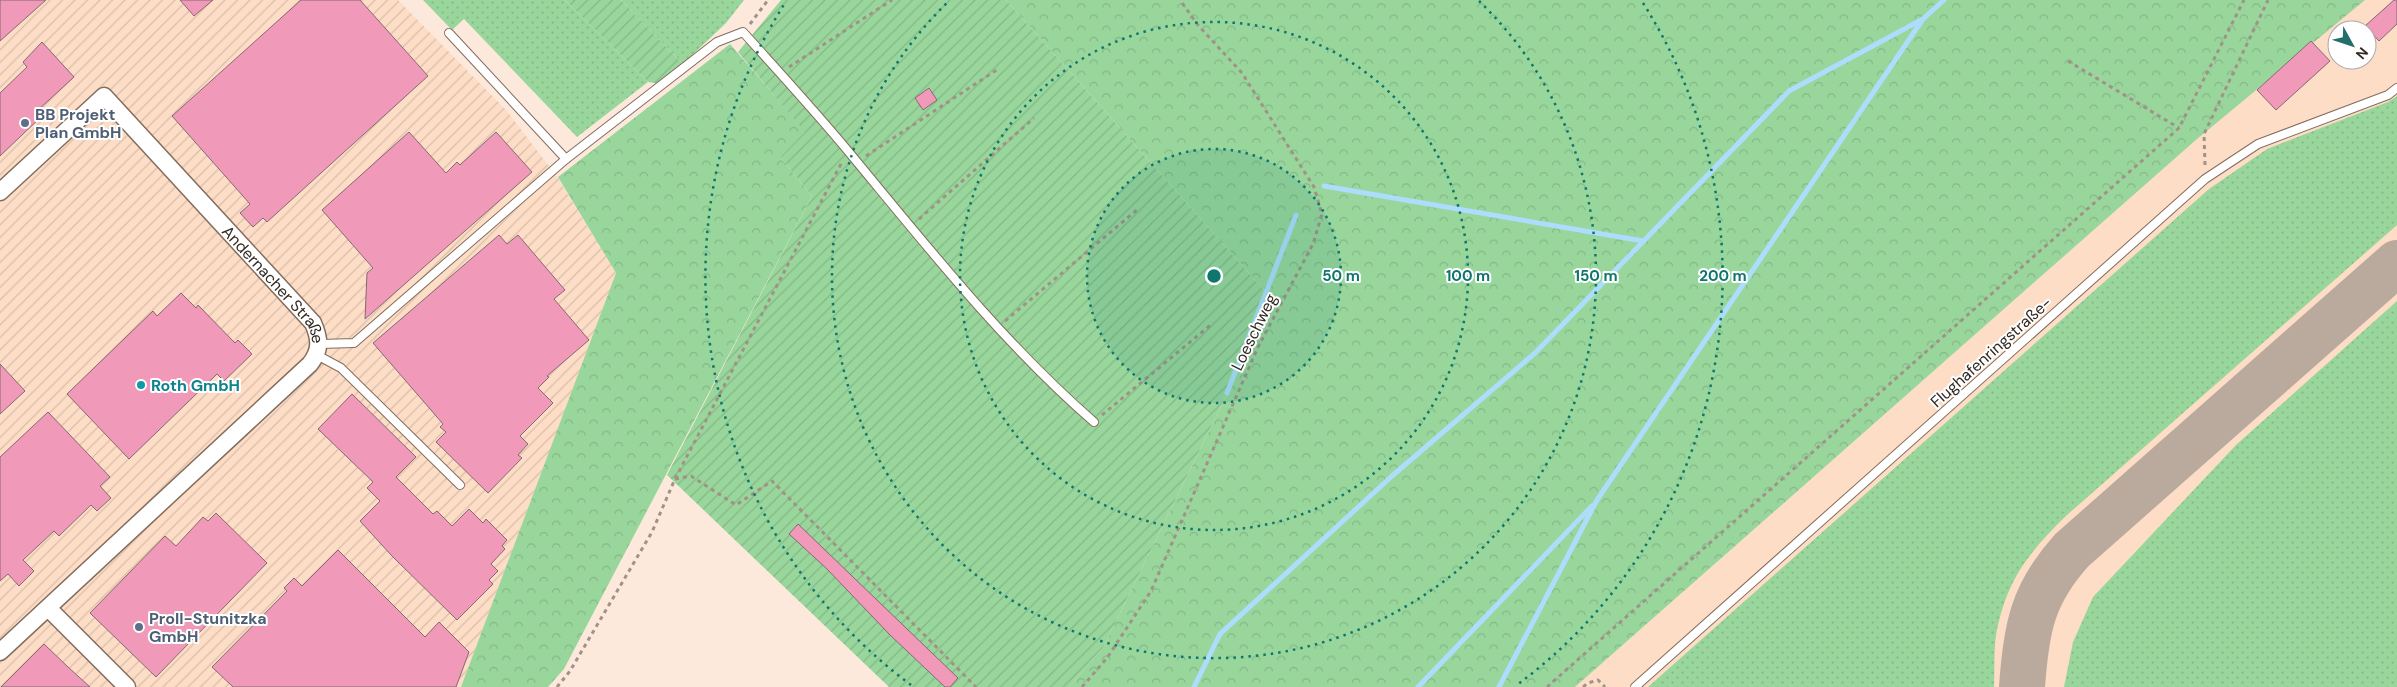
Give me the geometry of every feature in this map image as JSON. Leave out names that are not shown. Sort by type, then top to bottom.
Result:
[{"type":"street","name":"Andernacher Straße","points":[[0,192],[104,96],[313,323],[318,350],[310,364],[0,652]]},
{"type":"street","points":[[48,608],[127,687]]},
{"type":"lane","points":[[318,350],[354,343],[566,159],[717,42],[743,32],[848,150],[997,328],[1060,393],[1094,422]]},
{"type":"lane","points":[[449,34],[566,159]]},
{"type":"lane","name":"Flughafenringstraße-","points":[[1635,687],[2205,179],[2258,144],[2388,95],[2397,88]]},
{"type":"lane","points":[[318,350],[341,368],[460,485]]},
{"type":"path","points":[[758,15],[768,0]]},
{"type":"path","points":[[780,73],[892,0]]},
{"type":"path","name":"Loeschweg","points":[[1082,687],[1106,658],[1151,591],[1258,347],[1313,244],[1322,214],[1314,187],[1242,73],[1196,24],[1180,0]]},
{"type":"path","points":[[1547,687],[2179,128],[2244,0]]},
{"type":"path","points":[[2205,179],[2204,134],[2268,0]]},
{"type":"path","points":[[2068,61],[2179,128]]},
{"type":"path","points":[[857,162],[998,69]]},
{"type":"path","points":[[911,226],[1034,118]]},
{"type":"path","points":[[556,687],[570,671],[652,532],[675,479],[848,150]]},
{"type":"path","points":[[997,328],[1138,209]]},
{"type":"path","points":[[1094,422],[1213,323]]},
{"type":"path","points":[[675,479],[692,476],[736,505],[772,481],[976,687]]},
{"type":"path","points":[[1583,687],[1588,683],[1598,680],[1606,687]]},
{"type":"shaded area","points":[[0,0],[398,0],[506,110],[558,178],[616,273],[461,687],[0,687]]},
{"type":"shaded area","points":[[2263,0],[2397,0],[2397,687],[1575,687],[2197,139]]},
{"type":"green space","points":[[423,0],[565,0],[648,82],[577,137],[464,19],[452,30]]},
{"type":"green space","points":[[565,0],[621,0],[683,64],[661,84],[648,82]]},
{"type":"green space","points":[[621,0],[744,0],[726,23],[683,64]]},
{"type":"green space","points":[[781,0],[1006,0],[1273,300],[1104,646],[1069,687],[889,687],[667,475],[812,196],[780,157],[805,132],[738,52]]},
{"type":"green space","points":[[1006,0],[2365,0],[2341,20],[2327,20],[2327,31],[2197,139],[1575,687],[1069,687],[1104,646],[1273,300]]},
{"type":"green space","points":[[730,44],[806,132],[780,157],[812,196],[564,669],[548,687],[461,687],[616,273],[558,177]]},
{"type":"green space","points":[[2397,96],[2397,225],[2067,515],[2043,540],[2015,578],[2003,608],[1995,640],[1994,687],[1648,687],[2209,189],[2267,149],[2388,102]]},
{"type":"green space","points":[[2397,301],[2397,687],[2064,687],[2073,642],[2093,597],[2236,445]]},
{"type":"building","points":[[0,0],[46,0],[0,41]]},
{"type":"building","points":[[180,0],[213,0],[194,16]]},
{"type":"building","points":[[301,0],[360,0],[428,76],[267,222],[263,218],[253,227],[240,213],[250,204],[172,116]]},
{"type":"building","points":[[2394,0],[2397,0],[2397,24],[2379,41],[2377,39],[2377,20],[2372,20]]},
{"type":"building","points":[[2311,41],[2327,58],[2327,64],[2276,110],[2257,90]]},
{"type":"building","points":[[42,42],[74,77],[37,111],[42,116],[0,156],[0,93],[27,67],[23,62]]},
{"type":"building","points":[[929,88],[937,100],[923,110],[915,98]]},
{"type":"building","points":[[409,132],[446,173],[457,162],[460,165],[496,132],[532,172],[365,319],[367,273],[373,268],[322,210]]},
{"type":"building","points":[[499,235],[507,244],[518,235],[565,290],[554,299],[589,340],[547,376],[549,377],[538,388],[553,403],[520,436],[528,444],[518,455],[522,458],[488,493],[436,442],[446,432],[440,427],[443,424],[373,343]]},
{"type":"building","name":"Roth GmbH","points":[[181,293],[196,308],[198,305],[235,343],[238,340],[252,354],[224,381],[217,374],[129,459],[67,394],[153,311],[157,316]]},
{"type":"building","points":[[0,364],[25,391],[0,414]]},
{"type":"building","points":[[352,394],[416,457],[396,477],[433,514],[437,511],[452,526],[469,509],[483,523],[486,519],[507,540],[502,546],[505,549],[491,564],[498,571],[489,580],[493,584],[457,620],[392,556],[360,521],[380,501],[367,488],[373,482],[318,429]]},
{"type":"building","points":[[48,412],[110,477],[100,486],[111,498],[97,511],[91,505],[59,536],[54,531],[23,560],[34,571],[19,586],[8,574],[0,581],[0,457]]},
{"type":"building","points":[[216,513],[267,563],[156,677],[90,613],[165,536],[176,546],[203,517],[208,521]]},
{"type":"building","points":[[798,524],[958,678],[950,687],[945,687],[890,635],[827,569],[789,534]]},
{"type":"building","points":[[338,550],[425,637],[439,622],[469,652],[456,687],[233,687],[212,667],[287,591],[284,588],[294,578],[302,586]]},
{"type":"building","points":[[44,644],[68,667],[90,687],[1,687]]},
{"type":"waterway","points":[[1499,687],[1597,500],[1923,19],[1944,0]]},
{"type":"waterway","points":[[1194,687],[1220,634],[1392,476],[1535,353],[1789,91],[1923,19]]},
{"type":"waterway","points":[[1324,186],[1643,241]]},
{"type":"waterway","points":[[1227,393],[1296,215]]},
{"type":"waterway","points":[[1418,687],[1592,506]]},
{"type":"taxiway","points":[[2022,687],[2026,647],[2034,613],[2048,582],[2072,550],[2397,263]]},
{"type":"place","name":"BB Projekt Plan GmbH","points":[[25,123]]},
{"type":"place","name":"Roth GmbH","points":[[141,385]]},
{"type":"place","name":"Proll-Stunitzka GmbH","points":[[139,627]]}]
